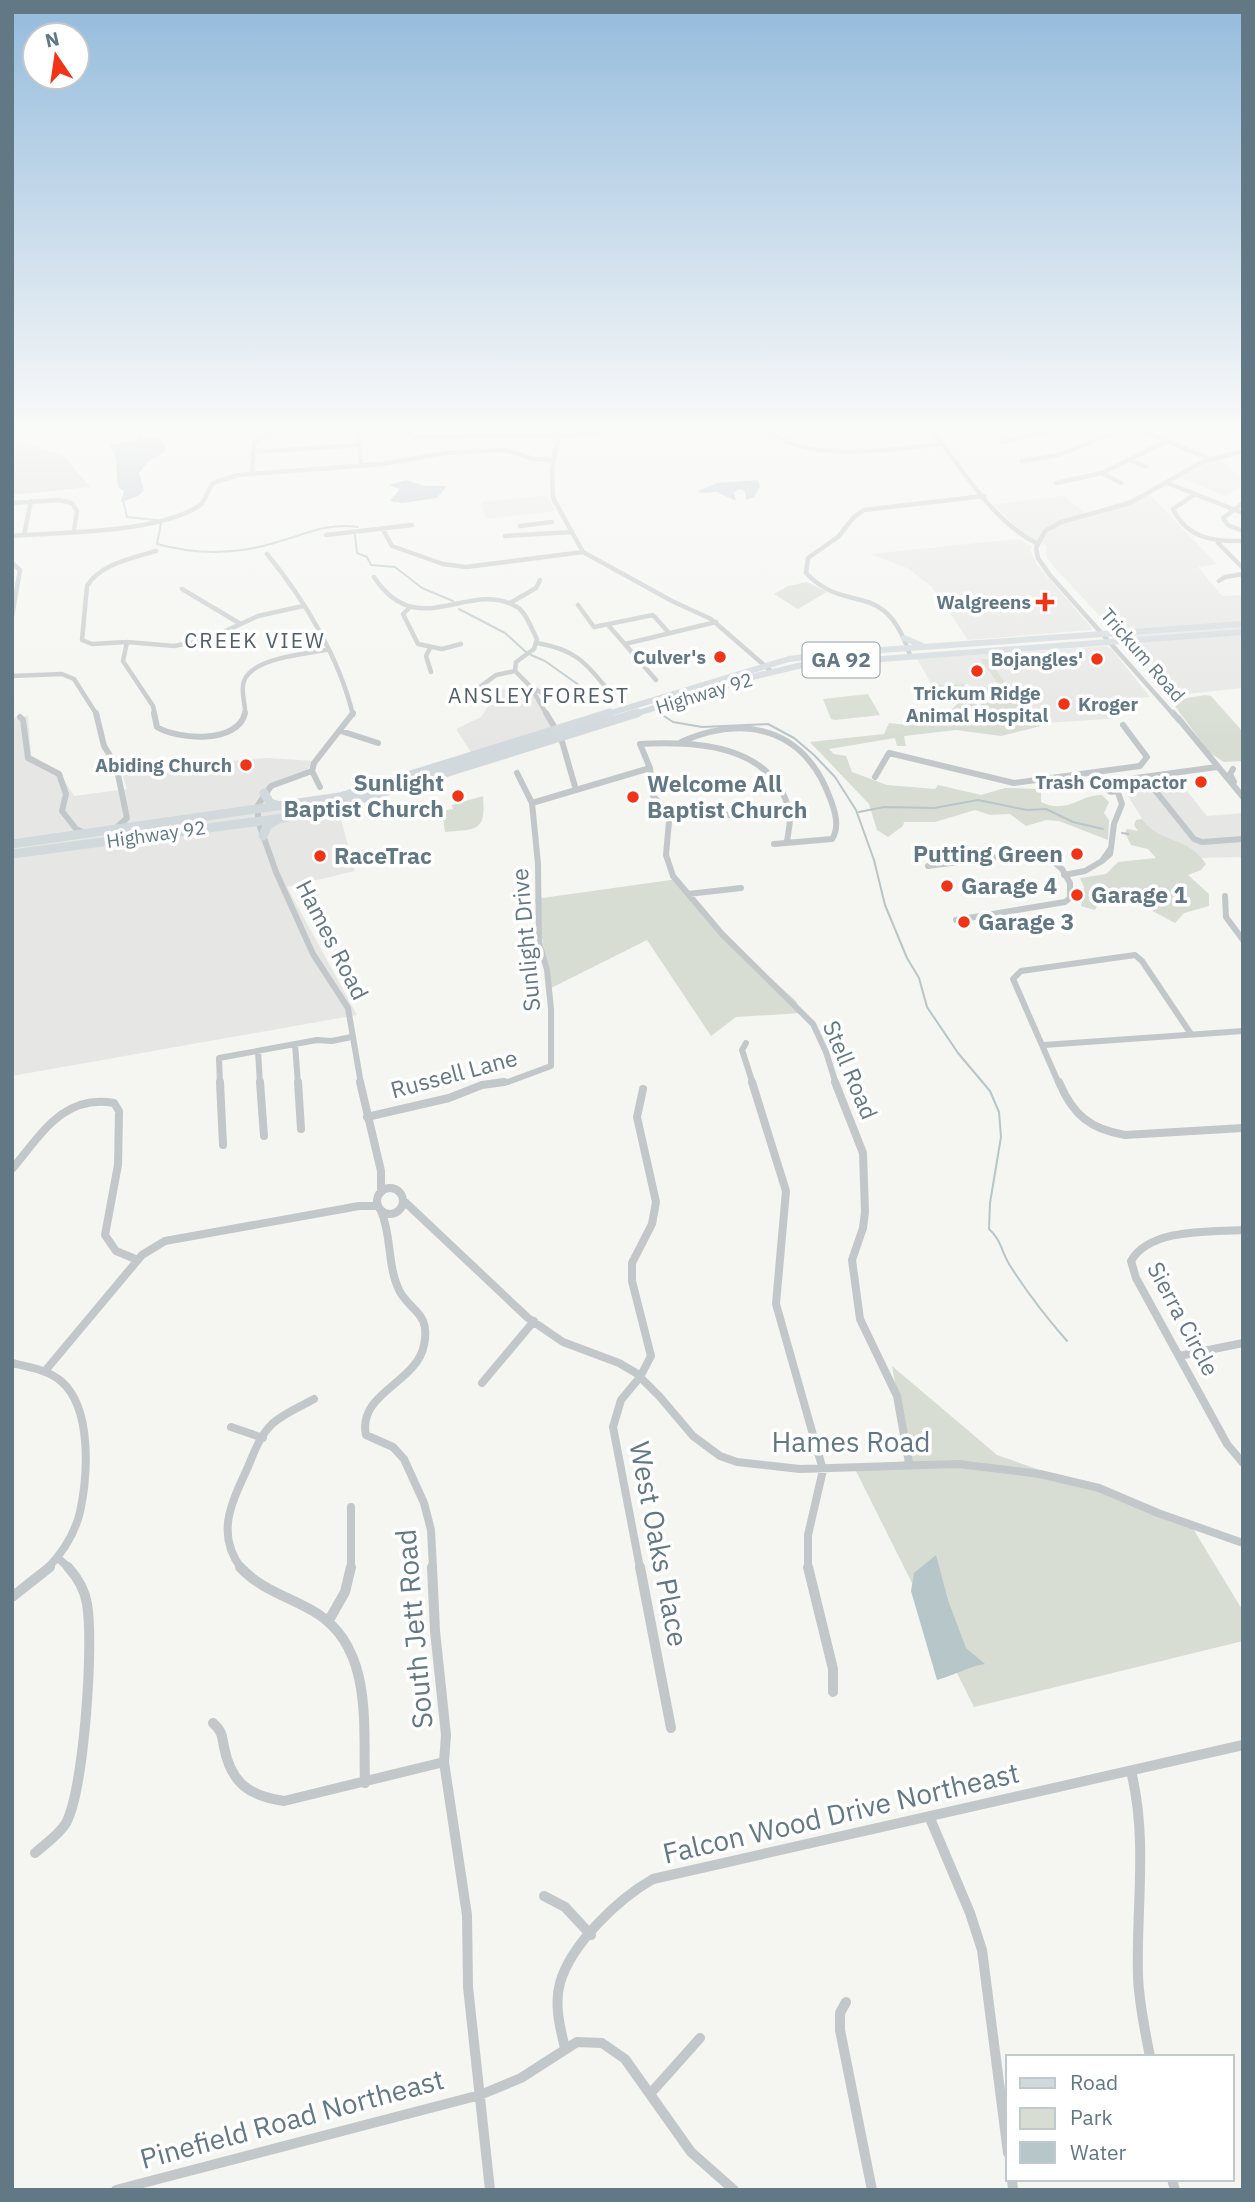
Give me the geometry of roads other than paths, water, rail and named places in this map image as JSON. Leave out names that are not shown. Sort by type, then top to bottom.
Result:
[{"type":"main road","name":"Highway 92","points":[[1012,648],[1051,645],[1069,651],[1075,644],[1243,624]]},
{"type":"main road","points":[[1092,635],[1096,631],[1096,625]]},
{"type":"main road","name":"Highway 92","points":[[12,844],[148,826],[257,816],[283,817],[351,803],[544,743],[562,742],[689,697],[764,664],[842,660],[932,646],[1092,635],[1131,640],[1243,632]]},
{"type":"main road","points":[[885,649],[898,645],[904,638],[932,646]]},
{"type":"main road","points":[[1025,640],[994,646],[994,649],[1001,659],[1001,652],[1012,648],[1108,639]]},
{"type":"main road","points":[[1122,650],[1122,644],[1131,640]]},
{"type":"main road","points":[[909,651],[973,643]]},
{"type":"main road","name":"Highway 92","points":[[12,854],[246,822],[257,816],[345,795],[553,726],[573,724],[764,664],[885,649],[994,649]]},
{"type":"main road","points":[[764,664],[852,652]]},
{"type":"main road","points":[[264,793],[270,803],[291,807]]},
{"type":"main road","points":[[139,837],[177,827],[319,806],[345,795]]},
{"type":"main road","points":[[246,822],[262,833],[267,826],[283,817]]},
{"type":"street","points":[[12,536],[24,535]]},
{"type":"street","points":[[386,535],[392,546],[454,566],[475,566],[583,552]]},
{"type":"street","points":[[505,536],[528,535]]},
{"type":"street","points":[[573,535],[583,552],[716,622],[764,664]]},
{"type":"street","points":[[840,535],[807,561],[805,571],[813,582],[824,588],[857,596],[880,606],[890,614],[909,651]]},
{"type":"street","points":[[1021,535],[1038,544],[1043,535]]},
{"type":"street","points":[[1195,535],[1218,542],[1243,541]]},
{"type":"street","points":[[1218,542],[1243,568]]},
{"type":"street","name":"Trickum Road","points":[[1038,544],[1036,552],[1042,566],[1180,721]]},
{"type":"street","name":"Trickum Road","points":[[1038,544],[1046,565],[1108,639],[1122,650],[1243,795]]},
{"type":"street","points":[[85,642],[82,637],[90,578],[156,551]]},
{"type":"street","points":[[267,554],[295,589],[326,650],[353,714],[314,763],[312,771],[320,787]]},
{"type":"street","points":[[12,563],[20,570],[12,616]]},
{"type":"street","points":[[1219,581],[1225,577],[1243,574]]},
{"type":"street","points":[[374,577],[387,596],[410,607],[426,608],[497,600],[520,608],[535,634],[537,643],[534,649],[516,662],[515,671],[530,687],[562,742],[576,790]]},
{"type":"street","points":[[510,603],[536,588],[540,580]]},
{"type":"street","points":[[182,589],[239,623]]},
{"type":"street","points":[[76,645],[85,642],[127,642],[174,646],[208,639],[239,623],[303,606]]},
{"type":"street","points":[[578,606],[594,627],[653,615],[669,633]]},
{"type":"street","points":[[410,607],[402,614],[418,644],[442,649],[461,644]]},
{"type":"street","points":[[625,644],[716,622]]},
{"type":"street","points":[[609,626],[656,680]]},
{"type":"street","points":[[127,642],[123,661],[153,706],[157,727],[169,734],[205,737],[229,732],[241,723],[245,717],[243,684],[251,671],[274,662],[326,650]]},
{"type":"street","points":[[537,643],[560,646],[578,655],[607,689],[605,696]]},
{"type":"street","points":[[430,648],[426,656],[431,673]]},
{"type":"street","points":[[465,698],[496,676],[515,671]]},
{"type":"street","points":[[12,676],[72,676],[98,716],[104,746],[116,765],[127,818],[134,823],[148,826]]},
{"type":"street","points":[[530,687],[546,695]]},
{"type":"street","points":[[20,717],[23,720],[28,758],[59,774],[63,780],[65,794],[62,811],[74,827],[90,834]]},
{"type":"street","points":[[875,777],[889,753],[1014,783],[1066,777],[1074,779],[1136,767],[1145,762],[1145,753],[1123,725]]},
{"type":"street","points":[[680,743],[701,733],[735,726],[753,726],[785,738],[807,758],[826,788],[837,828],[832,838],[774,844]]},
{"type":"street","points":[[341,731],[378,743]]},
{"type":"street","points":[[680,743],[721,748],[760,764],[778,781],[790,813],[787,842]]},
{"type":"street","name":"Stell Road","points":[[680,743],[640,744],[650,768],[653,796],[666,809],[670,829],[666,862],[673,876],[750,964],[813,1024],[863,1153],[865,1212],[852,1260],[860,1319],[897,1396],[909,1463]]},
{"type":"street","points":[[532,803],[650,768]]},
{"type":"street","points":[[1219,769],[1118,789],[1105,787],[1104,784],[1219,769]]},
{"type":"street","points":[[1233,769],[1231,777],[1243,795]]},
{"type":"street","points":[[257,816],[264,793],[282,780],[312,771]]},
{"type":"street","points":[[1064,875],[1085,871],[1102,861],[1111,848],[1114,824],[1122,804],[1118,789],[1100,772]]},
{"type":"street","name":"Sunlight Drive","points":[[517,773],[532,803],[538,864],[539,942],[547,970],[551,1009],[551,1066]]},
{"type":"street","points":[[1154,789],[1155,781]]},
{"type":"street","points":[[1145,782],[1154,789],[1194,839],[1202,842],[1243,839]]},
{"type":"street","points":[[666,809],[729,815],[790,813]]},
{"type":"street","name":"Hames Road","points":[[257,816],[313,954],[348,1008],[351,1037],[380,1171],[379,1194]]},
{"type":"street","points":[[107,831],[123,824],[127,818]]},
{"type":"street","points":[[61,838],[74,827]]},
{"type":"street","points":[[928,866],[1030,851],[1053,859],[1072,889],[1070,898],[1065,902],[956,920]]},
{"type":"street","points":[[688,894],[741,888]]},
{"type":"street","points":[[1225,896],[1226,917],[1243,940]]},
{"type":"street","points":[[1191,1034],[1143,961],[1130,954],[1021,971],[1015,976],[1015,984],[1062,1090],[1073,1110],[1083,1121],[1106,1132],[1125,1135],[1243,1128]]},
{"type":"street","points":[[1044,1045],[1243,1031]]},
{"type":"street","points":[[223,1146],[219,1058],[351,1037]]},
{"type":"street","points":[[746,1043],[742,1050],[786,1191],[776,1304],[823,1470],[808,1535],[808,1573],[833,1669],[833,1692]]},
{"type":"street","points":[[295,1044],[301,1129]]},
{"type":"street","points":[[258,1051],[264,1136]]},
{"type":"street","name":"Russell Lane","points":[[367,1117],[449,1098],[482,1085],[508,1082],[551,1066]]},
{"type":"street","points":[[640,1377],[651,1356],[632,1281],[632,1263],[652,1224],[656,1202],[637,1117],[643,1089]]},
{"type":"street","points":[[12,1169],[55,1117],[69,1107],[97,1100],[114,1103],[119,1111],[119,1174],[114,1201],[106,1222],[107,1240],[118,1254],[138,1260]]},
{"type":"street","name":"Hames Road","points":[[380,1171],[393,1188]]},
{"type":"street","points":[[362,1206],[393,1188],[401,1191],[405,1202],[385,1226]]},
{"type":"street","points":[[379,1194],[379,1209]]},
{"type":"street","name":"Hames Road","points":[[405,1202],[413,1214],[433,1228],[480,1276],[534,1321],[566,1343],[618,1363],[640,1377],[696,1440],[715,1454],[735,1462],[823,1470],[909,1463],[989,1466],[1088,1485],[1167,1517],[1243,1543]]},
{"type":"street","points":[[45,1371],[138,1260],[154,1246],[179,1238],[362,1206],[394,1212]]},
{"type":"street","name":"South Jett Road","points":[[379,1209],[398,1288],[419,1311],[425,1327],[425,1343],[409,1374],[369,1408],[364,1419],[364,1431],[366,1435],[393,1447],[404,1459],[428,1515],[434,1550],[435,1631],[446,1735],[444,1762],[467,1915],[468,1987],[490,2190]]},
{"type":"street","name":"Hames Road","points":[[394,1212],[413,1214]]},
{"type":"street","name":"Sierra Circle","points":[[1243,1230],[1150,1242],[1138,1247],[1132,1255],[1136,1278],[1227,1444],[1243,1464]]},
{"type":"street","points":[[482,1383],[534,1321]]},
{"type":"street","points":[[1179,1356],[1243,1343]]},
{"type":"street","points":[[12,1363],[45,1371],[73,1392],[84,1413],[86,1431],[80,1512],[58,1558],[24,1590],[12,1597]]},
{"type":"street","name":"West Oaks Place","points":[[640,1377],[621,1400],[612,1427],[671,1728]]},
{"type":"street","points":[[314,1399],[279,1418],[268,1428],[234,1495],[226,1520],[227,1541],[236,1565],[248,1579],[328,1622],[353,1656],[360,1692],[365,1783]]},
{"type":"street","points":[[231,1427],[263,1438]]},
{"type":"street","points":[[328,1622],[343,1600],[352,1571],[351,1507]]},
{"type":"street","points":[[39,1849],[66,1823],[74,1801],[80,1771],[90,1621],[77,1576],[58,1558]]},
{"type":"street","points":[[213,1723],[221,1730],[225,1758],[233,1776],[242,1789],[258,1798],[284,1801],[444,1762]]},
{"type":"street","name":"Falcon Wood Drive Northeast","points":[[565,2048],[557,2012],[561,1982],[591,1935],[624,1897],[653,1879],[1243,1745]]},
{"type":"street","points":[[1131,1771],[1140,1814],[1138,1975],[1150,2055]]},
{"type":"street","points":[[929,1816],[970,1913],[982,1951],[1006,2137]]},
{"type":"street","points":[[544,1896],[559,1901],[571,1910],[591,1935]]},
{"type":"street","points":[[846,2002],[840,2013],[840,2030],[873,2190]]},
{"type":"street","points":[[650,2094],[700,2038]]},
{"type":"street","points":[[565,2048],[591,2041],[610,2046],[625,2059],[691,2152],[734,2190]]},
{"type":"street","name":"Pinefield Road Northeast","points":[[116,2190],[480,2095],[521,2078],[565,2048]]},
{"type":"water","points":[[936,1555],[948,1600],[966,1648],[985,1664],[937,1680],[911,1591],[914,1573]]},
{"type":"waterway","points":[[159,535],[157,544],[201,552],[244,550],[300,535]]},
{"type":"waterway","points":[[355,535],[357,553],[367,557],[371,565],[395,567],[422,588],[453,601]]},
{"type":"waterway","points":[[459,609],[505,633],[526,652]]},
{"type":"waterway","points":[[531,655],[545,661],[583,688],[583,695],[591,702]]},
{"type":"waterway","points":[[664,716],[673,722],[702,727],[768,724],[794,738],[835,777],[856,810],[874,860],[885,905],[907,958],[919,978],[927,1007],[958,1053],[990,1091],[999,1112],[1001,1137],[990,1203],[989,1229],[1024,1287],[1067,1341]]},
{"type":"waterway","points":[[859,812],[884,807],[934,808],[978,800],[1027,810],[1046,809],[1073,822],[1103,829]]},
{"type":"waterway","points":[[1122,833],[1128,834]]},
{"type":"place","name":"Walgreens","points":[[1045,602]]},
{"type":"place","name":"Culver's","points":[[720,657]]},
{"type":"place","name":"Bojangles'","points":[[1097,659]]},
{"type":"place","name":"Trickum Ridge Animal Hospital","points":[[977,671]]},
{"type":"place","name":"Kroger","points":[[1064,704]]},
{"type":"place","name":"Abiding Church","points":[[246,765]]},
{"type":"place","name":"Trash Compactor","points":[[1201,782]]},
{"type":"place","name":"Sunlight Baptist Church","points":[[458,796]]},
{"type":"place","name":"Welcome All Baptist Church","points":[[633,797]]},
{"type":"place","name":"Putting Green","points":[[1077,854]]},
{"type":"place","name":"RaceTrac","points":[[320,856]]},
{"type":"place","name":"Garage 4","points":[[947,886]]},
{"type":"place","name":"Garage 1","points":[[1077,895]]},
{"type":"place","name":"Garage 3","points":[[964,922]]},
{"type":"district","name":"CREEK VIEW","points":[[255,641]]},
{"type":"district","name":"ANSLEY FOREST","points":[[539,696]]}]
